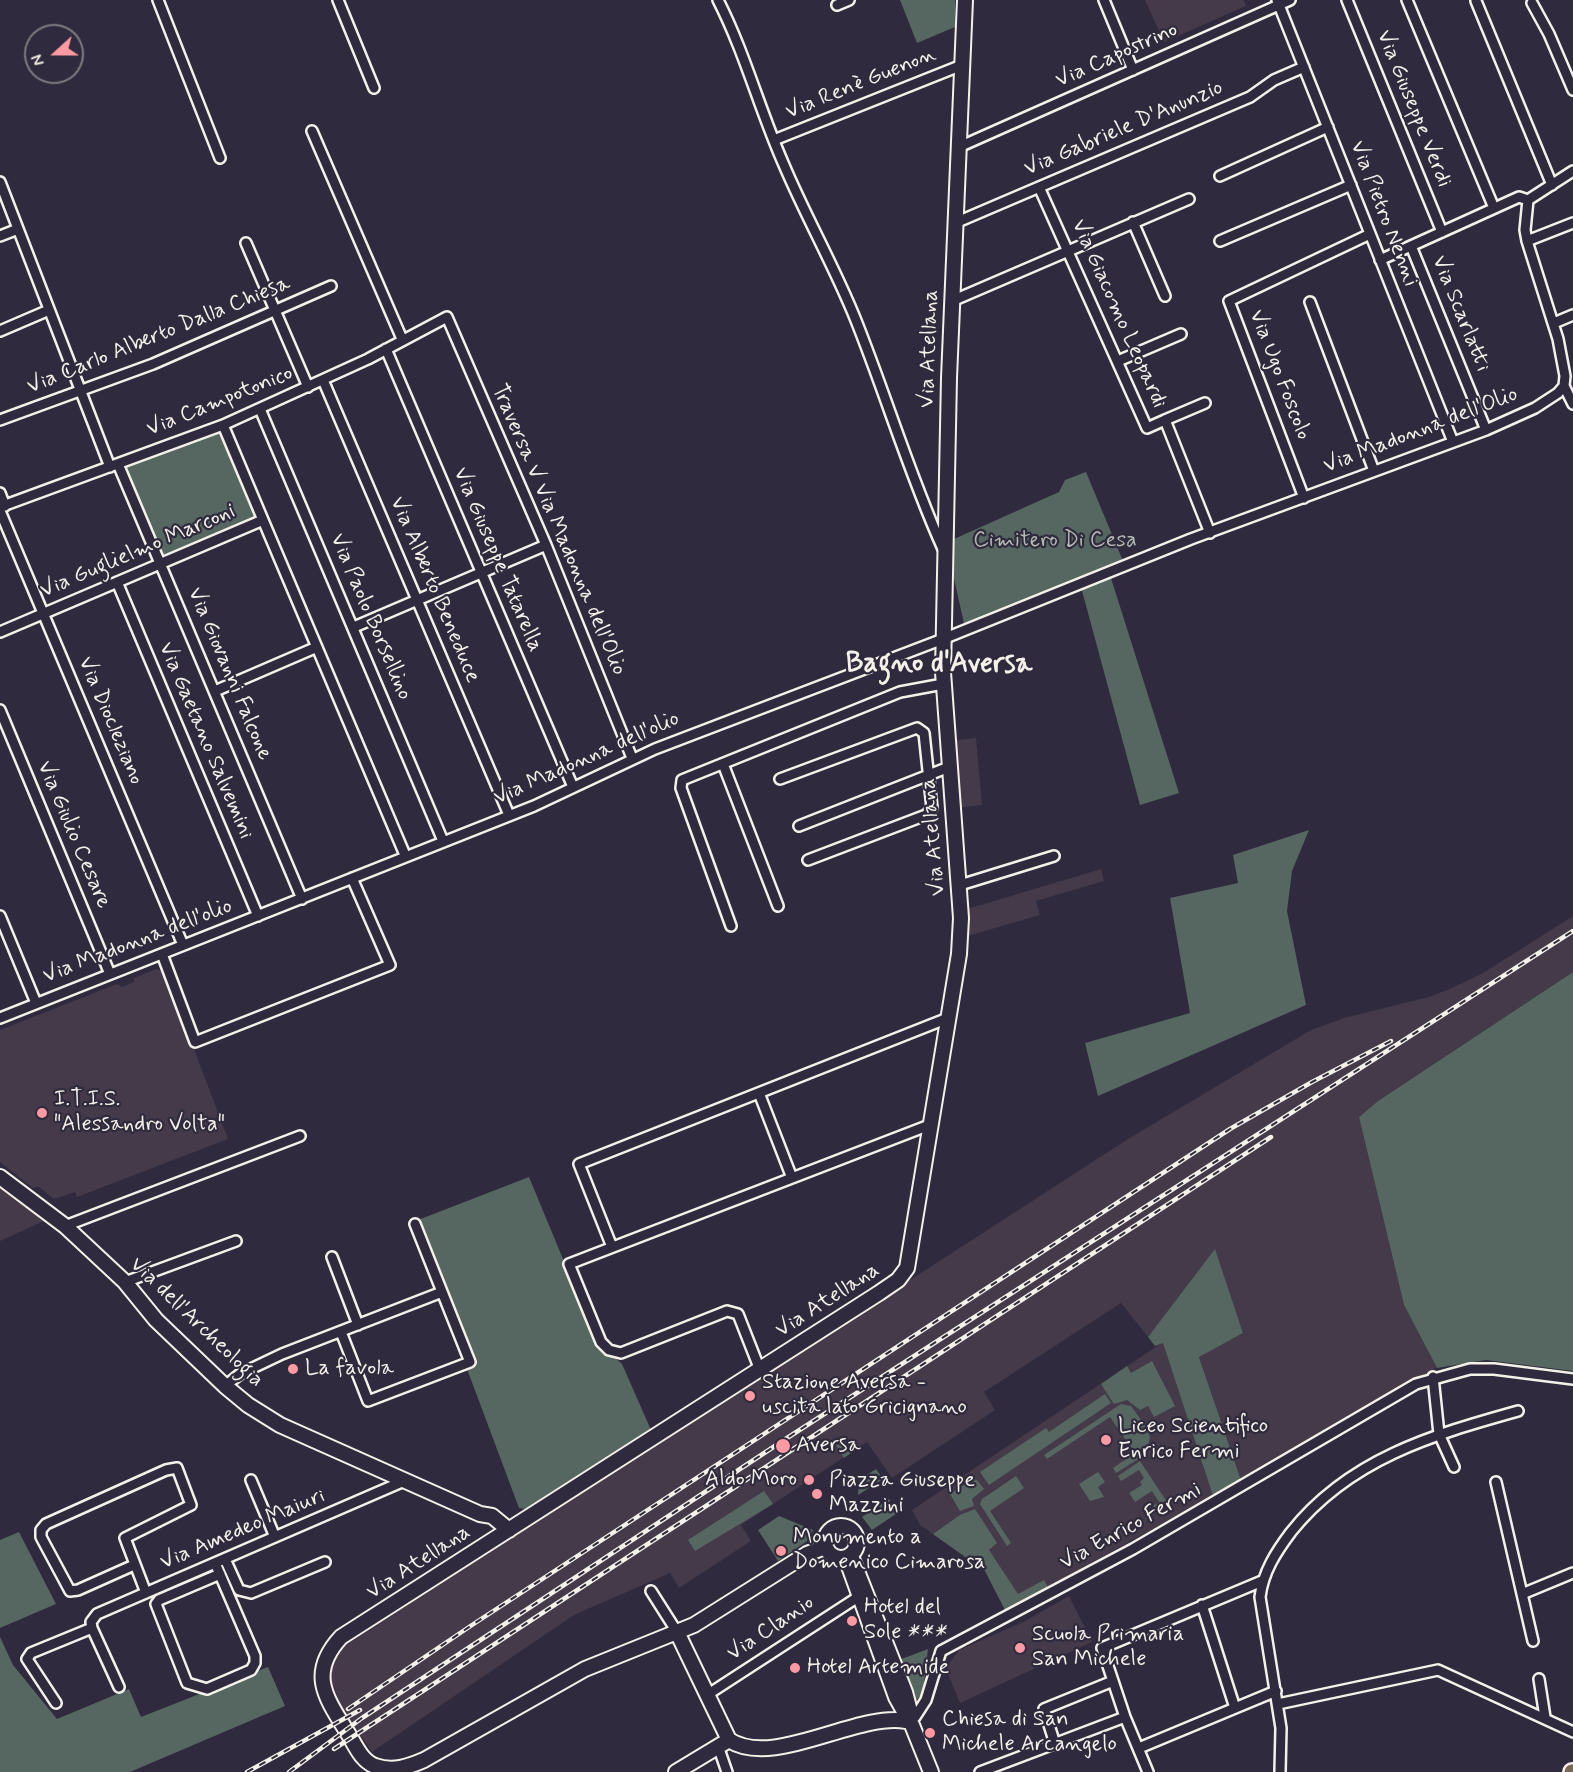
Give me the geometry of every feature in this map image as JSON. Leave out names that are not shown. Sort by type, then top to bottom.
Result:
[{"type":"main road","name":"Via Atellana","points":[[825,1547],[807,1554],[694,1625],[585,1668],[424,1760],[405,1768],[387,1769],[367,1766],[334,1711],[322,1683],[323,1664],[329,1651],[341,1637],[879,1293],[898,1280],[907,1268],[932,1124],[958,954],[961,918],[943,684],[943,639],[952,301],[965,0]]},
{"type":"main road","name":"Via dell'Archeologia","points":[[0,1177],[65,1226],[125,1282],[156,1320],[225,1386],[280,1425],[486,1517],[504,1533]]},
{"type":"main road","points":[[485,1545],[486,1517],[522,1521]]},
{"type":"main road","points":[[848,1557],[833,1557],[825,1547],[825,1536],[833,1528],[849,1528],[857,1541],[848,1557],[858,1597],[896,1697],[910,1719],[931,1772]]},
{"type":"main road","points":[[848,1557],[905,1692],[910,1719]]},
{"type":"main road","points":[[677,1632],[707,1695],[724,1743]]},
{"type":"main road","points":[[676,1772],[724,1743],[764,1749],[881,1720],[910,1719]]},
{"type":"street","points":[[158,0],[220,158]]},
{"type":"street","points":[[338,0],[374,88]]},
{"type":"street","points":[[718,0],[731,26],[774,140],[854,315],[887,399],[915,483],[944,551]]},
{"type":"street","points":[[837,5],[849,0]]},
{"type":"street","points":[[1104,0],[1133,70]]},
{"type":"street","name":"Via Capostrino","points":[[959,147],[1278,3],[1290,0]]},
{"type":"street","name":"Via Giuseppe Verdi","points":[[1347,0],[1442,232]]},
{"type":"street","points":[[1407,0],[1494,208]]},
{"type":"street","points":[[1476,1],[1552,185]]},
{"type":"street","name":"Via Pietro Nenni","points":[[1278,3],[1453,442]]},
{"type":"street","points":[[1532,3],[1550,34],[1573,90]]},
{"type":"street","name":"Via Renè Guenon","points":[[774,140],[962,65]]},
{"type":"street","name":"Via Gabriele D'Anunzio","points":[[956,223],[1250,97],[1274,80],[1304,67]]},
{"type":"street","points":[[1220,176],[1328,127]]},
{"type":"street","points":[[312,131],[402,339]]},
{"type":"street","points":[[1528,200],[1573,171]]},
{"type":"street","name":"Via Giovanni Falcone","points":[[0,183],[81,392],[161,563],[302,899]]},
{"type":"street","points":[[1220,241],[1351,185]]},
{"type":"street","name":"Via Giacomo Leopardi","points":[[1039,187],[1147,428],[1165,420],[1210,533]]},
{"type":"street","points":[[1380,260],[1519,197],[1528,200]]},
{"type":"street","points":[[952,301],[1189,198]]},
{"type":"street","points":[[1528,200],[1525,224],[1527,241],[1554,323],[1564,367],[1564,386],[1572,400]]},
{"type":"street","points":[[1133,222],[1165,296]]},
{"type":"street","points":[[1527,241],[1573,223]]},
{"type":"street","points":[[0,236],[18,229]]},
{"type":"street","name":"Via Ugo Foscolo","points":[[1305,498],[1229,301],[1370,234]]},
{"type":"street","points":[[246,243],[308,387]]},
{"type":"street","name":"Via Scarlatti","points":[[1412,246],[1486,430]]},
{"type":"street","name":"Via Carlo Alberto Dalla Chiesa","points":[[0,420],[81,392],[331,286]]},
{"type":"street","points":[[1310,302],[1374,471]]},
{"type":"street","points":[[0,331],[49,310]]},
{"type":"street","points":[[1554,323],[1573,315]]},
{"type":"street","name":"Via Campotonico","points":[[2,508],[223,425],[323,380],[447,316]]},
{"type":"street","name":"Traversa V Via Madonna dell'Olio","points":[[447,316],[546,545],[632,758]]},
{"type":"street","points":[[1118,361],[1181,334]]},
{"type":"street","name":"Via Giuseppe Tatarella","points":[[386,349],[573,787]]},
{"type":"street","name":"Via Alberto Beneduce","points":[[323,380],[509,815]]},
{"type":"street","name":"Via Madonna dell'Olio","points":[[1191,539],[1486,430],[1535,408],[1564,386]]},
{"type":"street","points":[[1165,420],[1205,403]]},
{"type":"street","name":"Via Paolo Borsellino","points":[[260,409],[443,841]]},
{"type":"street","name":"Via Guglielmo Marconi","points":[[0,632],[263,520],[223,425]]},
{"type":"street","name":"Via Diocleziano","points":[[0,494],[2,508],[43,613],[183,945]]},
{"type":"street","points":[[263,520],[405,855]]},
{"type":"street","name":"Via Madonna dell'olio","points":[[0,1018],[509,815],[632,758],[943,639],[1191,539]]},
{"type":"street","points":[[354,627],[546,545]]},
{"type":"street","name":"Via Gaetano Salvemini","points":[[117,582],[258,916]]},
{"type":"street","points":[[214,691],[317,647]]},
{"type":"street","points":[[731,926],[681,788],[682,780],[900,692],[943,684]]},
{"type":"street","name":"Via Giulio Cesare","points":[[0,710],[110,974]]},
{"type":"street","points":[[780,779],[917,728],[924,733],[932,808],[926,815],[808,860]]},
{"type":"street","points":[[723,764],[778,906]]},
{"type":"street","points":[[799,826],[949,767]]},
{"type":"street","points":[[960,885],[1054,856]]},
{"type":"street","points":[[162,954],[195,1042],[390,965],[352,878]]},
{"type":"street","points":[[0,916],[36,1003]]},
{"type":"street","points":[[612,1247],[579,1164],[948,1018]]},
{"type":"street","points":[[759,1093],[792,1178]]},
{"type":"street","points":[[760,1370],[738,1314],[734,1311],[727,1311],[621,1353],[609,1350],[601,1342],[569,1264],[932,1124]]},
{"type":"street","points":[[65,1226],[300,1136]]},
{"type":"street","points":[[341,1332],[368,1401],[470,1362],[415,1224]]},
{"type":"street","points":[[125,1282],[236,1241]]},
{"type":"street","points":[[332,1257],[358,1325]]},
{"type":"street","points":[[225,1386],[254,1366],[442,1292]]},
{"type":"street","name":"Via Enrico Fermi","points":[[910,1719],[926,1700],[936,1661],[941,1651],[1133,1549],[1380,1403],[1433,1377],[1470,1369],[1494,1369],[1573,1379]]},
{"type":"street","points":[[1433,1377],[1439,1434],[1454,1467]]},
{"type":"street","points":[[1280,1772],[1281,1728],[1260,1597],[1262,1581],[1283,1543],[1312,1506],[1339,1483],[1376,1462],[1439,1434],[1518,1411]]},
{"type":"street","points":[[134,1565],[78,1590],[70,1591],[46,1547],[41,1530],[46,1524],[166,1470],[177,1468],[191,1505],[125,1538],[146,1593]]},
{"type":"street","points":[[251,1480],[275,1537]]},
{"type":"street","name":"Via Amedeo Maiuri","points":[[92,1628],[91,1622],[97,1614],[404,1481]]},
{"type":"street","points":[[1496,1482],[1533,1641]]},
{"type":"street","points":[[225,1559],[239,1590],[251,1593],[325,1562]]},
{"type":"street","points":[[215,1563],[220,1574],[255,1656],[255,1664],[250,1670],[207,1689],[195,1687],[187,1683],[156,1604],[159,1599],[220,1574]]},
{"type":"street","points":[[1522,1594],[1573,1573]]},
{"type":"street","points":[[1148,1772],[1125,1717],[1102,1648],[1262,1581]]},
{"type":"street","points":[[651,1591],[677,1632]]},
{"type":"street","name":"Via Clanio","points":[[707,1695],[858,1597]]},
{"type":"street","points":[[1202,1605],[1235,1708]]},
{"type":"street","points":[[56,1703],[27,1659],[32,1653],[92,1628],[119,1687]]},
{"type":"street","points":[[1278,1704],[1438,1670],[1545,1717],[1573,1732]]},
{"type":"street","points":[[1539,1679],[1545,1717]]},
{"type":"street","points":[[1055,1743],[1044,1709],[1113,1681]]},
{"type":"street","points":[[1139,1748],[1276,1691]]},
{"type":"street","points":[[980,1772],[1125,1717]]},
{"type":"street","points":[[724,1743],[728,1772]]},
{"type":"shaded area","points":[[1145,0],[1244,0],[1246,6],[1164,42]]},
{"type":"shaded area","points":[[976,738],[982,805],[956,808],[949,741]]},
{"type":"shaded area","points":[[1101,869],[1104,881],[1036,901],[1040,915],[964,937],[964,910]]},
{"type":"shaded area","points":[[1573,916],[1573,972],[1378,1101],[1359,1117],[1404,1305],[1437,1368],[1377,1399],[1244,1483],[1241,1480],[1199,1356],[1243,1333],[1215,1250],[1148,1337],[1121,1303],[984,1392],[995,1410],[892,1478],[867,1442],[741,1525],[751,1541],[679,1588],[670,1573],[574,1615],[372,1752],[331,1692],[328,1666],[340,1649],[1128,1139],[1311,1030],[1344,1018],[1429,997],[1452,988],[1483,973]]},
{"type":"shaded area","points":[[156,969],[165,972],[228,1139],[77,1197],[75,1192],[54,1199],[39,1187],[33,1188],[0,1162],[0,1030],[117,984],[122,987],[134,982],[134,978]]},
{"type":"shaded area","points":[[0,1188],[44,1221],[0,1241]]},
{"type":"shaded area","name":"Liceo Scientifico Enrico Fermi","points":[[1163,1342],[1213,1496],[1005,1610],[985,1571],[920,1525],[912,1510]]},
{"type":"shaded area","name":"Scuola Primaria San Michele","points":[[1069,1596],[1092,1642],[960,1703],[948,1674],[948,1665],[959,1650],[1023,1622]]},
{"type":"green space","points":[[900,0],[955,0],[955,27],[917,43]]},
{"type":"green space","points":[[220,432],[255,517],[163,556],[125,467]]},
{"type":"green space","name":"Cimitero Di Cesa","points":[[1086,472],[1123,561],[965,628],[953,574],[954,539],[1059,492],[1065,480]]},
{"type":"green space","points":[[1110,575],[1179,793],[1140,805],[1081,587]]},
{"type":"green space","points":[[1309,830],[1292,871],[1287,911],[1306,1005],[1098,1096],[1085,1043],[1190,1013],[1170,898],[1238,883],[1233,855]]},
{"type":"green space","points":[[1573,972],[1573,1371],[1486,1360],[1437,1368],[1404,1305],[1359,1117],[1378,1101]]},
{"type":"green space","points":[[529,1177],[597,1341],[622,1364],[651,1430],[525,1509],[519,1508],[467,1369],[475,1365],[418,1220]]},
{"type":"green space","points":[[1215,1249],[1243,1333],[1199,1357],[1241,1480],[1213,1496],[1163,1343],[1155,1346],[1148,1337]]},
{"type":"green space","points":[[1152,1361],[1175,1406],[1154,1417],[1148,1406],[1140,1410],[1127,1400],[1114,1404],[1101,1384],[1127,1366],[1131,1373]]},
{"type":"green space","points":[[1105,1394],[1111,1403],[989,1485],[980,1472],[1046,1428],[1049,1432]]},
{"type":"green space","points":[[1121,1404],[1131,1406],[1147,1428],[1150,1437],[1145,1458],[1140,1458],[1116,1473],[1113,1468],[1135,1453],[1110,1417],[1047,1459],[1044,1455]]},
{"type":"green space","points":[[849,1444],[854,1451],[844,1458],[836,1445]]},
{"type":"green space","points":[[1140,1461],[1167,1502],[1154,1509],[1154,1505],[1159,1502],[1152,1491],[1135,1502],[1129,1493],[1142,1485],[1140,1482],[1144,1478],[1139,1470],[1121,1481],[1118,1476]]},
{"type":"green space","points":[[876,1469],[883,1479],[858,1495],[859,1480]]},
{"type":"green space","points":[[1098,1472],[1105,1482],[1098,1487],[1104,1497],[1090,1501],[1079,1484]]},
{"type":"green space","points":[[1016,1476],[1024,1488],[990,1511],[1011,1543],[1007,1546],[980,1504],[982,1499]]},
{"type":"green space","points":[[973,1479],[977,1480],[984,1489],[972,1499],[974,1506],[960,1511],[950,1494]]},
{"type":"green space","points":[[764,1491],[773,1504],[695,1551],[688,1540]]},
{"type":"green space","points":[[889,1499],[896,1514],[872,1530],[862,1517]]},
{"type":"green space","points":[[975,1509],[997,1543],[989,1550],[1018,1594],[1044,1580],[1048,1587],[1005,1610],[985,1571],[933,1534],[960,1515]]},
{"type":"green space","points":[[779,1516],[813,1530],[810,1539],[778,1561],[758,1530]]},
{"type":"green space","points":[[19,1532],[56,1604],[0,1628],[0,1540]]},
{"type":"green space","points":[[0,1637],[13,1665],[57,1719],[129,1689],[141,1717],[268,1667],[285,1706],[130,1772],[0,1772]]},
{"type":"green space","points":[[928,1649],[923,1693],[915,1702],[899,1660]]},
{"type":"railway","points":[[289,1772],[362,1718],[784,1440],[1573,931]]},
{"type":"railway","points":[[348,1709],[472,1625],[1230,1129],[1312,1082],[1391,1041]]},
{"type":"railway","points":[[334,1749],[1271,1137]]},
{"type":"railway","points":[[247,1772],[360,1710]]},
{"type":"place","name":"I.T.I.S. \"Alessandro Volta\"","points":[[42,1113]]},
{"type":"place","name":"La favola","points":[[293,1369]]},
{"type":"place","name":"Stazione Aversa - uscita lato Gricignano","points":[[750,1396]]},
{"type":"place","name":"Liceo Scientifico Enrico Fermi","points":[[1106,1440]]},
{"type":"place","name":"Aversa","points":[[783,1446]]},
{"type":"place","name":"Aldo Moro","points":[[809,1480]]},
{"type":"place","name":"Piazza Giuseppe Mazzini","points":[[817,1494]]},
{"type":"place","name":"Monumento a Domenico Cimarosa","points":[[781,1551]]},
{"type":"place","name":"Hotel del Sole ***","points":[[852,1621]]},
{"type":"place","name":"Scuola Primaria San Michele","points":[[1020,1648]]},
{"type":"place","name":"Hotel Artemide","points":[[795,1668]]},
{"type":"place","name":"Chiesa di San Michele Arcangelo","points":[[930,1733]]},
{"type":"district","name":"Bagno d'Aversa","points":[[939,665]]}]
